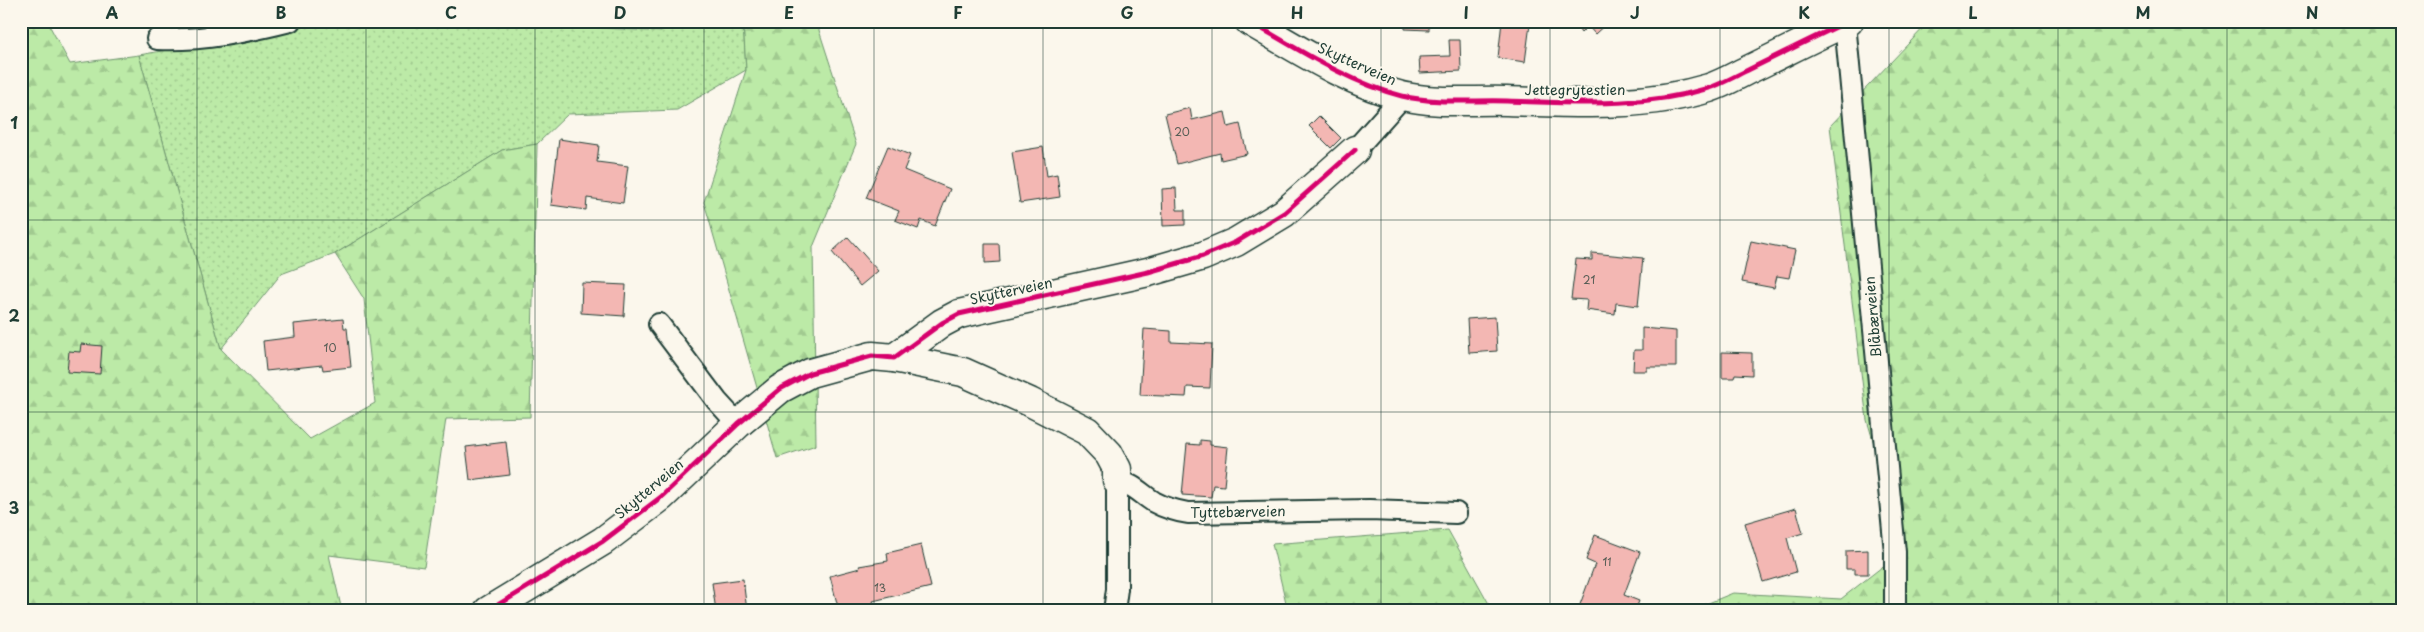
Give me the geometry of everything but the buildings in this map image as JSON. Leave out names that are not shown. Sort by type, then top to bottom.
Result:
[{"type":"street","name":"Skytterveien","points":[[1249,21],[1313,58],[1351,76],[1403,96]]},
{"type":"street","name":"Jettegrytestien","points":[[1403,96],[1456,101],[1573,104],[1617,104],[1676,97],[1712,87],[1847,22]]},
{"type":"street","name":"Skytterveien","points":[[488,611],[536,583],[618,530],[661,497],[738,424],[780,389],[810,373],[872,356],[894,358],[942,323],[959,314],[1148,272],[1203,256],[1236,242],[1284,212],[1355,150]]},
{"type":"street","points":[[894,358],[963,372],[1030,402],[1087,431],[1109,454],[1117,469],[1117,480]]},
{"type":"lane","points":[[157,39],[188,41],[228,35],[290,21]]},
{"type":"lane","name":"Blåbærveien","points":[[1847,22],[1895,552],[1895,611]]},
{"type":"lane","name":"Skytterveien","points":[[1355,150],[1403,96]]},
{"type":"lane","points":[[659,324],[717,401],[738,424]]},
{"type":"lane","points":[[1114,611],[1117,589],[1117,480]]},
{"type":"lane","name":"Tyttebærveien","points":[[1117,480],[1131,484],[1156,503],[1188,514],[1369,510],[1456,513]]},
{"type":"green space","points":[[21,21],[47,21],[70,64],[139,55],[221,349],[310,439],[375,403],[364,299],[335,254],[502,150],[537,144],[530,417],[446,419],[424,567],[329,555],[342,611],[21,611]]},
{"type":"green space","points":[[333,21],[546,21],[547,24],[661,32],[661,21],[743,21],[746,70],[677,110],[568,114],[537,144],[502,150],[335,254],[281,274],[221,349],[139,55]]},
{"type":"green space","points":[[743,21],[816,21],[856,144],[813,247],[816,445],[777,458],[704,202],[746,70]]},
{"type":"green space","points":[[1930,21],[2403,21],[2403,611],[1689,611],[1733,593],[1841,599],[1905,549],[1867,420],[1830,126]]},
{"type":"green space","points":[[1448,530],[1493,611],[1288,611],[1272,544]]},
{"type":"cycle path","points":[[1249,21],[1343,74],[1362,83],[1402,96],[1441,101],[1583,103],[1659,99],[1709,88],[1849,21]]},
{"type":"cycle path","points":[[488,611],[603,541],[661,497],[738,424],[780,389],[810,373],[872,356],[894,358],[942,323],[959,314],[1148,272],[1203,256],[1236,242],[1284,213],[1355,150]]}]
